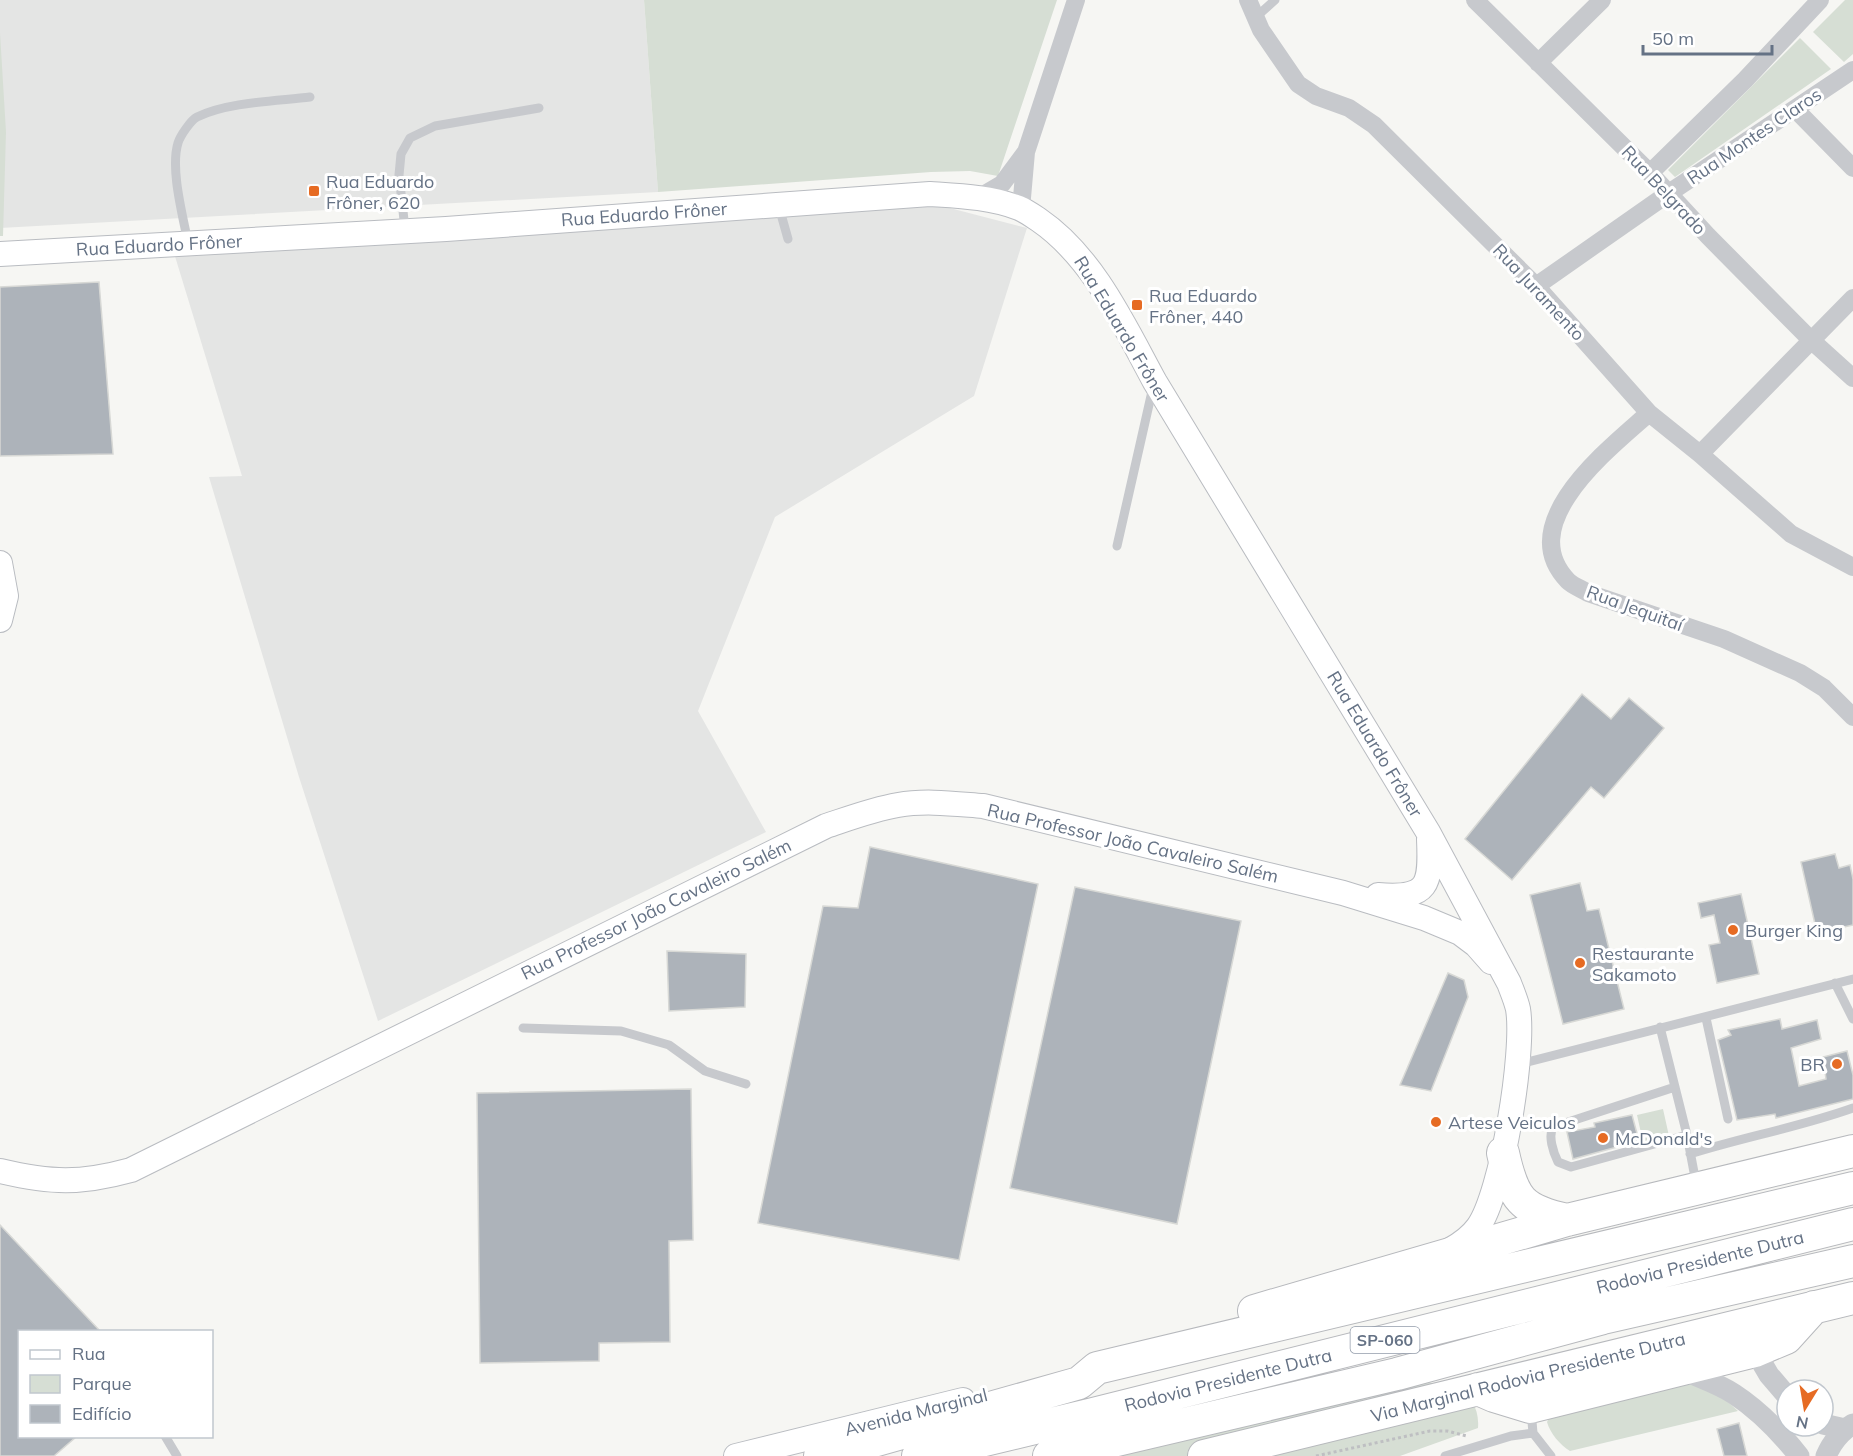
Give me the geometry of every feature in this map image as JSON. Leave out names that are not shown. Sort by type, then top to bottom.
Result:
[{"type":"highway","points":[[1185,1347],[1220,1321],[1443,1255],[1567,1220],[1853,1152]]},
{"type":"highway","points":[[1503,1154],[1509,1180],[1522,1202],[1540,1213],[1567,1220]]},
{"type":"highway","name":"Rodovia Presidente Dutra","points":[[1097,1368],[1853,1188]]},
{"type":"highway","name":"Rodovia Presidente Dutra","points":[[918,1456],[1853,1224]]},
{"type":"highway","name":"Rodovia Presidente Dutra","points":[[1049,1456],[1397,1374],[1603,1318],[1853,1261]]},
{"type":"highway","name":"Via Marginal Rodovia Presidente Dutra","points":[[1204,1456],[1853,1298]]},
{"type":"highway","points":[[1478,1389],[1494,1396],[1532,1420],[1683,1370],[1755,1351],[1785,1338],[1814,1307]]},
{"type":"highway","points":[[820,1456],[1079,1383],[1097,1368]]},
{"type":"main road","name":"Rua Eduardo Frôner","points":[[0,254],[405,231],[930,194],[980,197],[1021,209],[1051,229],[1071,246],[1084,263],[1124,325],[1155,382],[1428,831],[1509,983],[1518,1010],[1517,1065],[1516,1088],[1503,1154],[1486,1213],[1478,1227],[1467,1240],[1443,1255]]},
{"type":"main road","points":[[0,563],[6,596],[0,620]]},
{"type":"main road","name":"Rua Professor João Cavaleiro Salém","points":[[0,1171],[46,1180],[70,1181],[104,1177],[132,1170],[817,830],[858,815],[899,804],[983,806],[1343,893],[1424,918],[1460,933],[1476,945],[1509,983]]},
{"type":"main road","name":"Rua Professor João Cavaleiro Salém","points":[[1343,893],[1406,897],[1416,892],[1425,883],[1430,868],[1428,831]]},
{"type":"main road","name":"Avenida Marginal","points":[[736,1456],[1097,1368]]},
{"type":"street","points":[[1021,209],[1026,152],[1076,0]]},
{"type":"street","name":"Rua Juramento","points":[[1248,0],[1261,30],[1298,84],[1316,96],[1349,108],[1374,124],[1536,286],[1649,413],[1700,454],[1791,534],[1853,567]]},
{"type":"street","name":"Rua Belgrado","points":[[1475,0],[1650,173],[1810,340],[1853,378]]},
{"type":"street","points":[[1538,63],[1602,0]]},
{"type":"street","points":[[1650,173],[1745,81],[1820,0]]},
{"type":"street","name":"Rua Montes Claros","points":[[1536,286],[1669,193],[1853,70]]},
{"type":"street","points":[[1795,109],[1853,168]]},
{"type":"street","points":[[980,197],[1002,184],[1026,152]]},
{"type":"street","points":[[1700,454],[1853,298]]},
{"type":"street","name":"Rua Jequitaí","points":[[1649,413],[1578,481],[1558,511],[1551,536],[1555,561],[1569,581],[1588,593],[1724,639],[1800,673],[1824,688],[1853,717]]},
{"type":"street","points":[[1755,1351],[1775,1382]]},
{"type":"street","points":[[1683,1370],[1733,1393],[1761,1414],[1782,1434],[1799,1456]]},
{"type":"street","points":[[1826,1456],[1833,1441],[1849,1426]]},
{"type":"lane","points":[[1256,17],[1275,0]]},
{"type":"lane","points":[[188,243],[177,180],[177,154],[178,141],[195,118],[231,107],[310,97]]},
{"type":"lane","points":[[405,231],[399,175],[401,154],[410,138],[435,126],[539,108]]},
{"type":"lane","points":[[778,203],[788,239]]},
{"type":"lane","points":[[1118,546],[1155,382]]},
{"type":"lane","points":[[1517,1065],[1853,979]]},
{"type":"lane","points":[[1835,983],[1853,1019]]},
{"type":"lane","points":[[1706,1018],[1728,1119]]},
{"type":"lane","points":[[1660,1027],[1687,1135],[1697,1189]]},
{"type":"lane","points":[[523,1028],[621,1031],[669,1046],[705,1071],[746,1084]]},
{"type":"lane","points":[[1675,1088],[1553,1127],[1550,1133],[1554,1155],[1557,1162],[1571,1167],[1687,1135]]},
{"type":"lane","points":[[1690,1154],[1853,1108]]},
{"type":"lane","points":[[1445,1456],[1511,1436],[1532,1420],[1551,1456]]},
{"type":"lane","points":[[166,1438],[177,1456]]},
{"type":"path","points":[[1316,1456],[1430,1431],[1447,1431],[1466,1435],[1482,1445]]},
{"type":"shaded area","points":[[0,0],[644,0],[658,192],[0,228]]},
{"type":"shaded area","points":[[942,206],[1027,228],[974,396],[775,517],[698,711],[766,832],[378,1021],[299,777],[209,477],[242,476],[174,253]]},
{"type":"green space","points":[[644,0],[1057,0],[998,176],[970,171],[931,172],[658,192]]},
{"type":"green space","points":[[1845,0],[1853,0],[1853,54],[1844,62],[1813,32]]},
{"type":"green space","points":[[0,33],[6,132],[3,236],[0,236]]},
{"type":"green space","points":[[1800,38],[1831,69],[1675,177],[1668,170]]},
{"type":"green space","points":[[1663,1109],[1669,1136],[1643,1142],[1637,1115]]},
{"type":"green space","points":[[1414,1380],[1449,1387],[1468,1397],[1474,1405],[1478,1428],[1400,1456],[1103,1456]]},
{"type":"green space","points":[[1684,1381],[1716,1391],[1738,1411],[1570,1451],[1556,1438],[1547,1422],[1550,1416]]},
{"type":"building","points":[[99,282],[113,454],[0,456],[0,287]]},
{"type":"building","points":[[1582,694],[1611,719],[1629,698],[1664,728],[1604,798],[1591,787],[1512,880],[1465,839]]},
{"type":"building","points":[[870,847],[1038,884],[959,1260],[758,1223],[823,906],[858,908]]},
{"type":"building","points":[[1835,854],[1839,868],[1850,865],[1853,879],[1853,925],[1817,933],[1801,862]]},
{"type":"building","name":"Restaurante Sakamoto","points":[[1580,883],[1587,911],[1599,909],[1624,1009],[1563,1024],[1530,895]]},
{"type":"building","points":[[1075,887],[1241,921],[1177,1224],[1010,1188]]},
{"type":"building","name":"Burger King","points":[[1741,894],[1759,974],[1717,983],[1709,945],[1720,943],[1714,915],[1701,918],[1698,903]]},
{"type":"building","points":[[667,951],[746,954],[745,1007],[669,1011]]},
{"type":"building","points":[[1448,973],[1464,980],[1468,997],[1431,1091],[1400,1085]]},
{"type":"building","points":[[1780,1019],[1782,1029],[1817,1020],[1821,1039],[1791,1048],[1799,1086],[1826,1079],[1823,1057],[1847,1051],[1853,1075],[1853,1099],[1776,1118],[1775,1114],[1737,1120],[1718,1040],[1731,1035],[1728,1030]]},
{"type":"building","points":[[691,1089],[693,1240],[669,1241],[670,1342],[599,1343],[599,1361],[480,1363],[477,1093]]},
{"type":"building","name":"McDonald's","points":[[1632,1115],[1639,1141],[1573,1159],[1567,1132],[1595,1127],[1594,1123]]},
{"type":"building","points":[[0,1225],[99,1330],[18,1330],[18,1438],[75,1438],[54,1456],[0,1456]]},
{"type":"building","points":[[1739,1423],[1747,1456],[1724,1456],[1717,1429]]},
{"type":"place","name":"Rua Eduardo Frôner, 620","points":[[314,191]]},
{"type":"place","name":"Rua Eduardo Frôner, 440","points":[[1137,305]]},
{"type":"place","name":"Burger King","points":[[1733,930]]},
{"type":"place","name":"Restaurante Sakamoto","points":[[1580,963]]},
{"type":"place","name":"BR","points":[[1837,1064]]},
{"type":"place","name":"Artese Veiculos","points":[[1436,1122]]},
{"type":"place","name":"McDonald's","points":[[1603,1138]]}]
